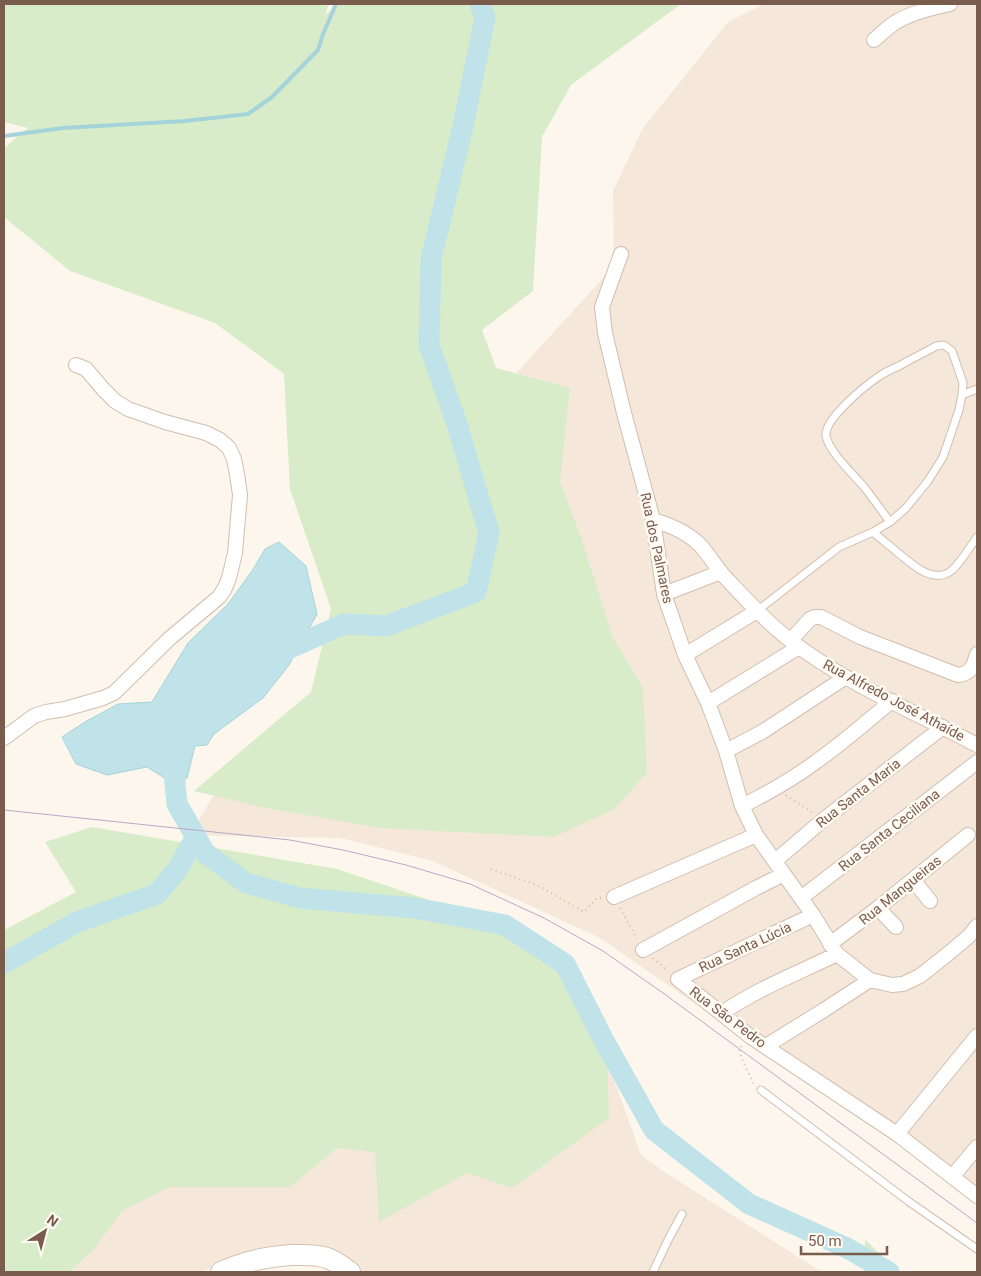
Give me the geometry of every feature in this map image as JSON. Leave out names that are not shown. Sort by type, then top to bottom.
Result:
[{"type":"street","points":[[874,40],[897,22],[909,16],[950,4]]},
{"type":"street","name":"Rua dos Palmares","points":[[621,254],[602,307],[602,316],[624,413],[653,520],[664,594],[685,654],[708,703],[726,751],[742,806],[756,835],[813,915],[834,949],[851,966],[870,980],[892,985],[903,984],[920,976],[949,954],[977,926]]},
{"type":"street","points":[[4,738],[34,716],[96,701],[114,693],[169,639],[219,597],[229,578],[235,554],[240,495],[234,459],[228,448],[220,440],[206,433],[165,422],[128,409],[115,401],[86,369],[76,365]]},
{"type":"street","name":"Rua Alfredo José Athaíde","points":[[653,520],[684,532],[698,543],[721,572],[757,611],[795,644],[846,677],[977,745]]},
{"type":"street","points":[[664,594],[721,572]]},
{"type":"street","points":[[685,654],[757,611]]},
{"type":"street","points":[[708,703],[795,644],[805,624],[810,619],[818,616],[860,637],[958,675],[970,671],[977,654]]},
{"type":"street","points":[[726,751],[762,732],[846,677]]},
{"type":"street","points":[[742,806],[776,788],[816,762],[841,744],[892,701]]},
{"type":"street","name":"Rua Santa Maria","points":[[776,861],[823,820],[942,727]]},
{"type":"street","name":"Rua Santa Ceciliana","points":[[801,898],[977,762]]},
{"type":"street","points":[[614,897],[756,835]]},
{"type":"street","name":"Rua Mangueiras","points":[[722,1014],[740,1001],[834,949],[878,908],[968,835]]},
{"type":"street","points":[[643,950],[784,874]]},
{"type":"street","points":[[913,880],[930,901]]},
{"type":"street","points":[[878,908],[896,927]]},
{"type":"street","name":"Rua Santa Lúcia","points":[[678,979],[813,915]]},
{"type":"street","name":"Rua São Pedro","points":[[678,979],[752,1037],[897,1134],[977,1196]]},
{"type":"street","points":[[766,1046],[870,980]]},
{"type":"street","points":[[897,1134],[977,1036]]},
{"type":"street","points":[[952,1177],[977,1147]]},
{"type":"street","points":[[221,1272],[238,1265],[269,1257],[307,1254],[326,1258],[341,1265],[350,1272]]},
{"type":"lane","points":[[757,611],[840,547],[890,522],[915,498],[943,457],[962,395],[964,383],[952,351],[944,345],[936,346],[879,376],[849,400],[827,428],[826,437],[828,443],[836,455],[890,522]]},
{"type":"lane","points":[[962,395],[977,389]]},
{"type":"lane","points":[[873,532],[912,564],[923,572],[932,575],[945,574],[953,570],[977,537]]},
{"type":"lane","points":[[761,1090],[908,1201],[977,1249]]},
{"type":"lane","points":[[653,1272],[682,1214]]},
{"type":"path","points":[[776,788],[823,820]]},
{"type":"path","points":[[491,869],[537,885],[584,912],[597,898],[614,897]]},
{"type":"path","name":"Rua São Pedro","points":[[614,897],[643,950],[678,979]]},
{"type":"path","points":[[752,1037],[746,1038],[739,1048],[740,1056],[754,1084],[761,1090]]},
{"type":"shaded area","points":[[765,4],[977,4],[977,1199],[600,938],[433,861],[341,838],[190,835],[212,798],[282,739],[517,647],[570,506],[554,479],[479,414],[614,266],[613,191],[643,128],[729,21]]},
{"type":"shaded area","points":[[590,1013],[641,1155],[822,1272],[359,1272],[341,1254],[289,1245],[229,1258],[202,1272],[4,1272],[4,1050]]},
{"type":"green space","points":[[4,4],[329,4],[325,15],[338,4],[681,4],[571,85],[542,137],[533,291],[482,330],[496,368],[570,388],[560,481],[581,537],[613,638],[643,688],[647,773],[614,809],[554,837],[380,828],[261,807],[194,791],[311,692],[331,609],[290,489],[284,374],[215,323],[70,271],[4,217],[4,148],[28,128],[4,122]]},
{"type":"green space","points":[[92,827],[337,869],[536,936],[606,1020],[609,1118],[512,1188],[467,1173],[379,1222],[375,1152],[337,1148],[290,1187],[169,1187],[123,1210],[93,1250],[69,1272],[4,1272],[4,930],[76,892],[45,842]]},
{"type":"green space","points":[[865,1239],[897,1272],[864,1272]]},
{"type":"water","points":[[279,542],[306,566],[317,614],[289,665],[263,698],[214,734],[207,745],[195,746],[187,778],[168,788],[166,779],[147,767],[107,775],[76,764],[62,737],[118,704],[152,702],[188,643],[228,604],[265,549]]},
{"type":"waterway","points":[[4,136],[63,128],[185,121],[248,114],[272,97],[318,50],[336,4]]},
{"type":"waterway","points":[[277,658],[288,649],[344,624],[386,626],[476,592],[489,533],[457,424],[429,345],[431,259],[463,126],[485,18],[480,4]]},
{"type":"waterway","points":[[176,758],[173,763],[177,804],[205,853],[246,883],[300,898],[415,908],[505,925],[565,964],[602,1037],[654,1130],[749,1204],[847,1248],[889,1272]]},
{"type":"waterway","points":[[4,963],[77,922],[157,894],[177,870],[196,837]]},
{"type":"tram line","points":[[4,810],[290,840],[406,865],[470,884],[544,918],[603,951],[977,1223]]}]
